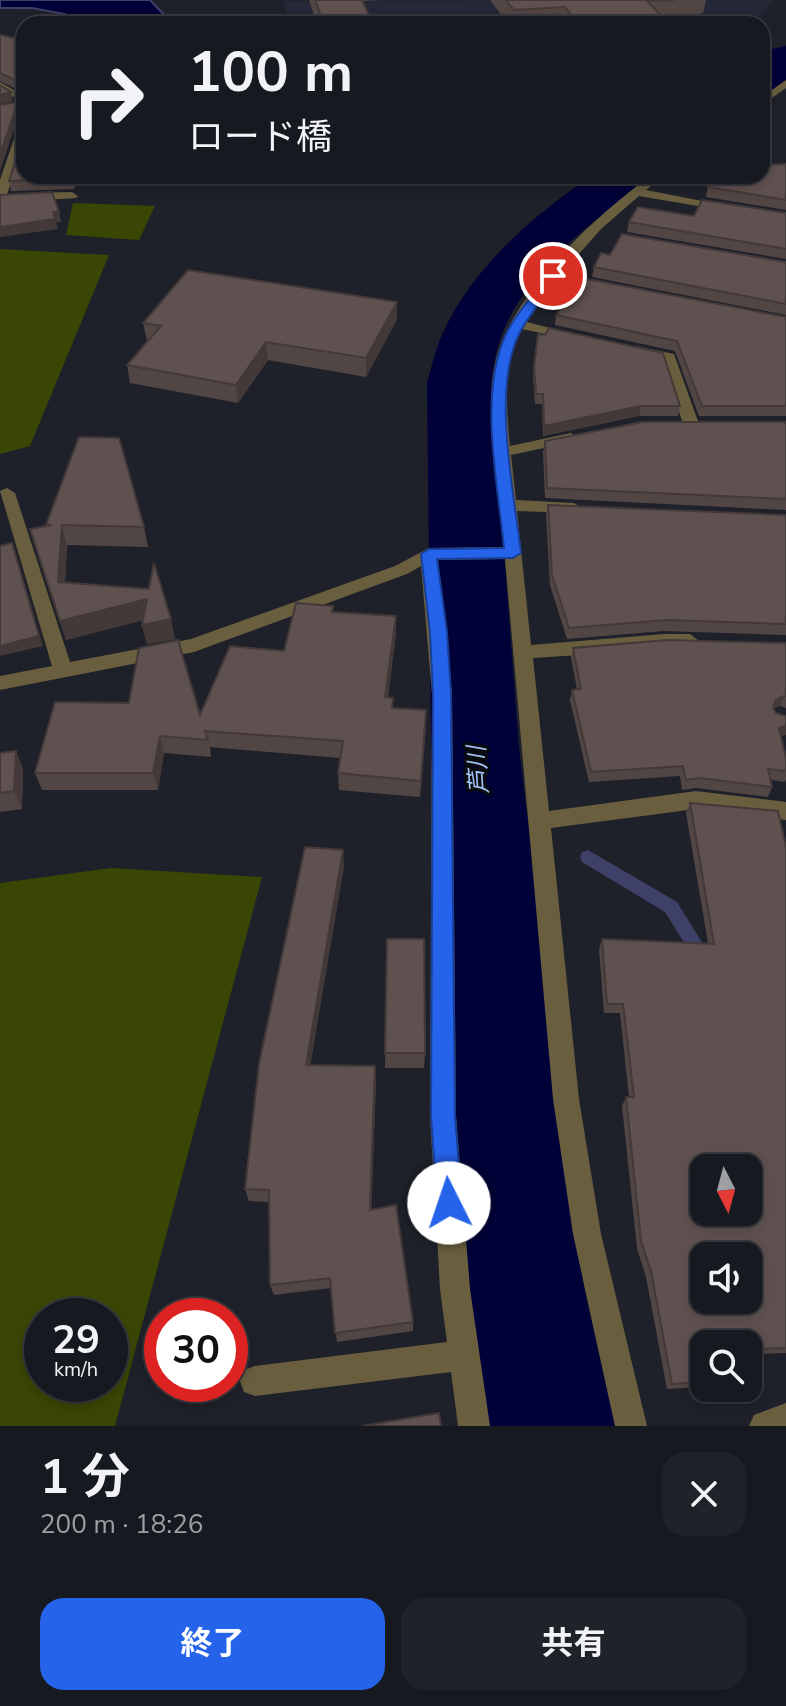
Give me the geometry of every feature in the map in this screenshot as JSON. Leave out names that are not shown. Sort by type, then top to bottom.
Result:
[{"type":"street","points":[[770,96],[786,83]]},
{"type":"street","points":[[12,108],[16,106]]},
{"type":"street","points":[[16,149],[0,198],[72,196]]},
{"type":"street","points":[[631,1426],[582,1204],[566,1099],[503,452],[499,376],[513,333],[553,276],[602,233],[648,184]]},
{"type":"street","points":[[638,192],[741,209]]},
{"type":"street","points":[[553,276],[631,292]]},
{"type":"street","points":[[519,324],[594,341]]},
{"type":"street","points":[[624,347],[669,357],[692,424]]},
{"type":"street","points":[[503,452],[594,433]]},
{"type":"street","points":[[7,493],[63,671]]},
{"type":"street","points":[[508,505],[585,509]]},
{"type":"street","points":[[0,683],[194,645],[401,570],[429,554],[513,553]]},
{"type":"street","points":[[429,554],[442,694],[443,1116],[455,1289],[474,1426]]},
{"type":"street","points":[[523,652],[664,641],[710,642]]},
{"type":"street","points":[[540,821],[696,800],[786,811]]},
{"type":"street","points":[[255,1381],[464,1355]]},
{"type":"street","points":[[765,1426],[786,1419]]},
{"type":"shaded area","points":[[0,0],[150,0],[165,16],[66,16],[32,8],[0,8]]},
{"type":"shaded area","points":[[773,0],[760,16],[288,16],[282,1]]},
{"type":"green space","points":[[73,203],[155,206],[139,240],[66,235]]},
{"type":"green space","points":[[0,249],[109,255],[30,446],[0,454]]},
{"type":"green space","points":[[111,868],[262,877],[149,1298],[144,1298],[144,1318],[128,1377],[128,1298],[24,1298],[24,1402],[121,1402],[115,1426],[0,1426],[0,883]]},
{"type":"building","points":[[315,0],[362,0],[369,16],[321,16]]},
{"type":"building","points":[[506,0],[675,0],[647,1],[661,16],[572,16],[565,7],[514,10]]},
{"type":"building","points":[[0,35],[16,38],[16,81],[0,73]]},
{"type":"building","points":[[0,85],[11,92],[0,95]]},
{"type":"building","points":[[16,102],[16,113],[0,154],[0,105]]},
{"type":"building","points":[[16,159],[16,181],[9,181]]},
{"type":"building","points":[[786,164],[786,200],[708,187],[709,184],[770,184],[770,165]]},
{"type":"building","points":[[52,192],[59,212],[53,212],[55,219],[0,227],[0,195]]},
{"type":"building","points":[[702,200],[786,213],[786,249],[629,222],[638,207],[694,216]]},
{"type":"building","points":[[622,234],[786,262],[786,304],[594,267],[601,253],[610,255]]},
{"type":"building","points":[[188,270],[397,302],[366,358],[266,342],[236,385],[127,365],[161,326],[143,323]]},
{"type":"building","points":[[587,279],[786,317],[786,406],[702,406],[677,341],[556,315],[577,282],[584,284]]},
{"type":"building","points":[[549,328],[663,353],[680,406],[641,406],[544,426],[543,394],[536,394],[534,367],[538,334],[545,335]]},
{"type":"building","points":[[642,422],[786,422],[786,499],[547,488],[545,441]]},
{"type":"building","points":[[79,437],[119,438],[144,527],[62,525],[58,582],[149,589],[154,563],[171,619],[142,625],[147,599],[60,621],[30,529],[52,525],[46,525]]},
{"type":"building","points":[[548,505],[786,515],[786,624],[667,620],[569,628],[552,575]]},
{"type":"building","points":[[12,543],[39,636],[0,646],[0,546]]},
{"type":"building","points":[[296,603],[333,606],[332,612],[396,616],[385,697],[393,698],[392,708],[426,710],[421,781],[338,773],[343,741],[205,731],[208,740],[160,736],[153,773],[35,773],[55,702],[129,703],[139,648],[178,640],[200,715],[230,646],[284,651]]},
{"type":"building","points":[[667,640],[786,643],[786,696],[776,700],[773,708],[776,713],[786,716],[786,726],[779,728],[786,771],[768,769],[772,787],[700,778],[686,780],[683,766],[591,772],[572,690],[581,689],[573,648]]},
{"type":"building","points":[[16,751],[14,791],[0,793],[0,753]]},
{"type":"building","points":[[690,803],[778,811],[786,847],[786,1348],[762,1349],[762,1330],[690,1330],[690,1383],[672,1384],[651,1271],[641,1241],[626,1097],[634,1097],[623,1004],[607,1004],[602,939],[714,944]]},
{"type":"building","points":[[305,847],[343,850],[306,1065],[375,1066],[370,1210],[396,1205],[413,1322],[335,1333],[330,1278],[270,1285],[269,1190],[245,1189],[259,1064]]},
{"type":"building","points":[[387,939],[424,939],[425,1053],[385,1053]]},
{"type":"building","points":[[439,1413],[441,1426],[362,1426]]},
{"type":"waterway","name":"芦川","points":[[770,73],[786,58]]},
{"type":"waterway","name":"芦川","points":[[548,1426],[521,1287],[475,747],[459,383],[472,335],[500,288],[557,226],[613,184]]},
{"type":"waterway","points":[[588,857],[671,907],[704,960]]},
{"type":"route","points":[[449,1203],[443,1116],[440,869],[442,694],[429,554],[513,553],[499,410],[499,376],[513,333],[553,276]]}]
